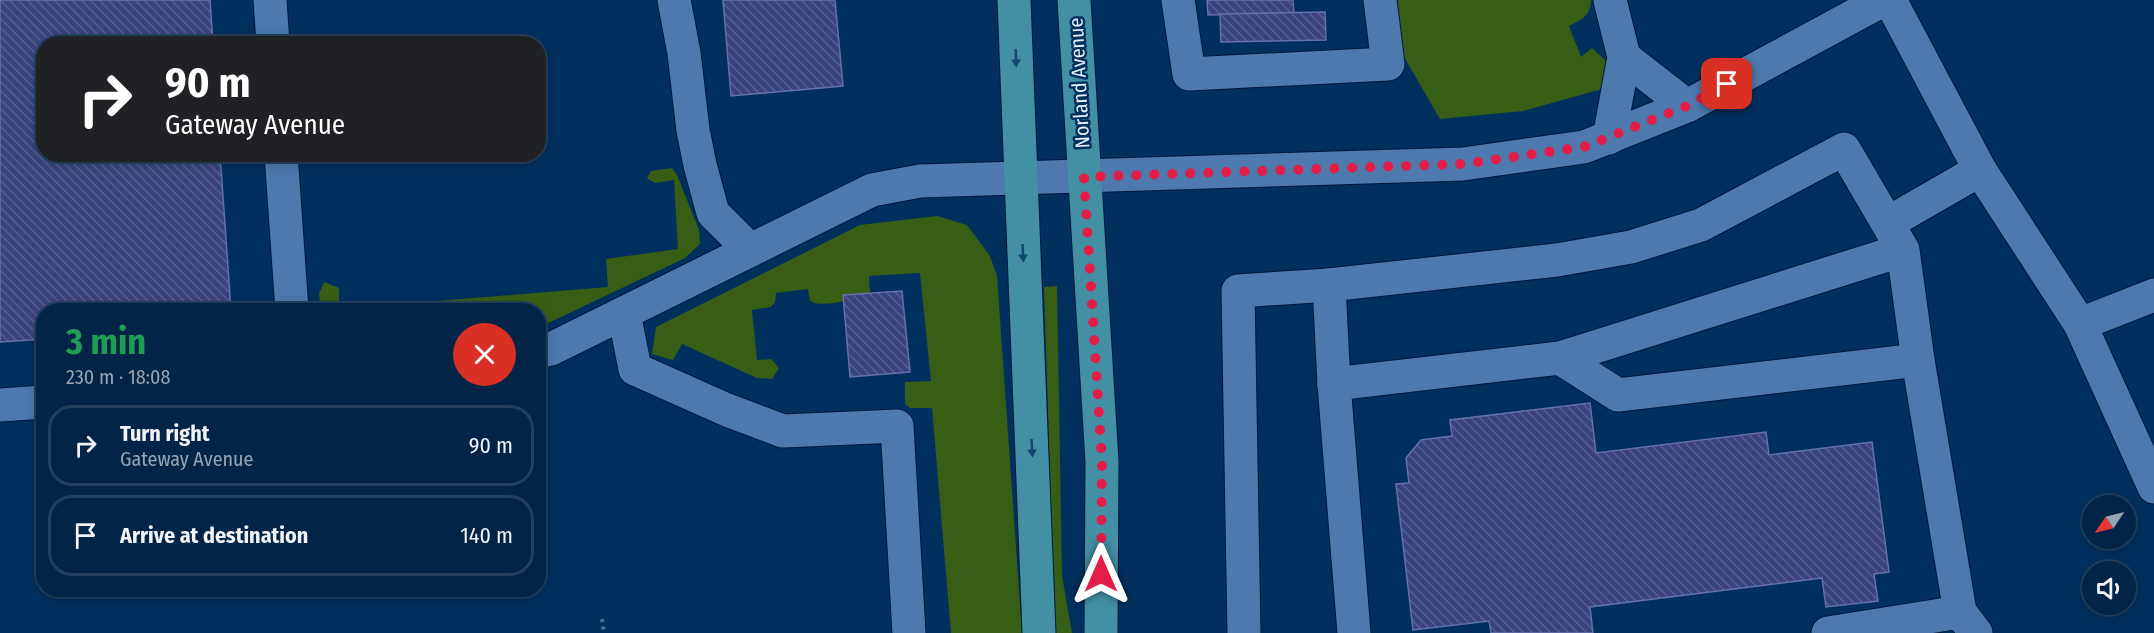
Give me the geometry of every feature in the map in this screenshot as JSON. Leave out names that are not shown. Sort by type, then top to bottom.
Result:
[{"type":"main road","points":[[1014,0],[1039,633]]},
{"type":"main road","name":"Norland Avenue","points":[[1074,0],[1102,462],[1101,633]]},
{"type":"street","points":[[270,0],[272,36]]},
{"type":"street","points":[[674,0],[684,53],[693,130],[713,213],[750,250]]},
{"type":"street","points":[[1178,0],[1189,74],[1388,64],[1380,0]]},
{"type":"street","points":[[1609,138],[1624,57],[1610,0]]},
{"type":"street","points":[[546,350],[872,190],[920,181],[1463,164],[1584,147],[1687,106],[1883,0]]},
{"type":"street","points":[[1890,0],[1980,170],[2080,324],[2154,487]]},
{"type":"street","points":[[1624,57],[1687,106]]},
{"type":"street","points":[[1244,633],[1238,291],[1329,285],[1557,260],[1631,247],[1701,225],[1844,149],[1895,237],[1968,622],[1828,633]]},
{"type":"street","points":[[282,162],[292,303]]},
{"type":"street","points":[[1334,384],[1560,358],[1895,237],[1980,170]]},
{"type":"street","points":[[1329,285],[1334,384],[1353,633]]},
{"type":"street","points":[[2080,324],[2154,295]]},
{"type":"street","points":[[624,313],[635,369],[727,410],[783,431],[897,426],[909,633]]},
{"type":"street","points":[[1560,358],[1618,395],[1918,360]]},
{"type":"street","points":[[0,405],[36,403]]},
{"type":"path","points":[[602,619],[604,633]]},
{"type":"green space","points":[[1390,0],[1591,0],[1587,14],[1569,26],[1581,57],[1592,48],[1607,62],[1602,89],[1523,111],[1440,119],[1393,38]]},
{"type":"green space","points":[[672,168],[699,230],[700,244],[685,258],[546,324],[546,303],[412,303],[608,287],[606,259],[678,249],[674,180],[655,183],[647,178],[651,171]]},
{"type":"green space","points":[[937,216],[967,225],[990,256],[997,276],[1022,633],[951,633],[932,408],[910,408],[905,404],[905,382],[931,381],[920,273],[869,276],[870,293],[831,303],[810,301],[808,289],[776,293],[775,302],[771,307],[752,310],[757,360],[771,359],[779,368],[772,379],[757,378],[682,344],[673,360],[652,354],[656,327],[860,225]]},
{"type":"green space","points":[[324,282],[339,288],[339,303],[320,303],[319,294]]},
{"type":"green space","points":[[1057,286],[1062,576],[1072,633],[1055,633],[1044,287]]},
{"type":"building","points":[[0,0],[210,0],[212,36],[36,36],[36,162],[221,162],[231,303],[36,303],[36,340],[0,342]]},
{"type":"building","points":[[723,0],[835,0],[843,86],[731,96]]},
{"type":"building","points":[[1207,0],[1293,0],[1294,13],[1208,15]]},
{"type":"building","points":[[1325,12],[1326,40],[1221,42],[1220,14]]},
{"type":"building","points":[[902,291],[910,372],[850,377],[843,295]]},
{"type":"building","points":[[1590,403],[1596,453],[1766,432],[1769,455],[1872,442],[1889,572],[1874,574],[1878,601],[1826,607],[1822,578],[1590,607],[1593,633],[1491,633],[1489,621],[1413,630],[1396,484],[1409,483],[1406,458],[1421,440],[1452,436],[1450,420]]},
{"type":"route","points":[[1101,574],[1102,462],[1084,177],[1463,164],[1584,147],[1687,106],[1727,84]]}]
